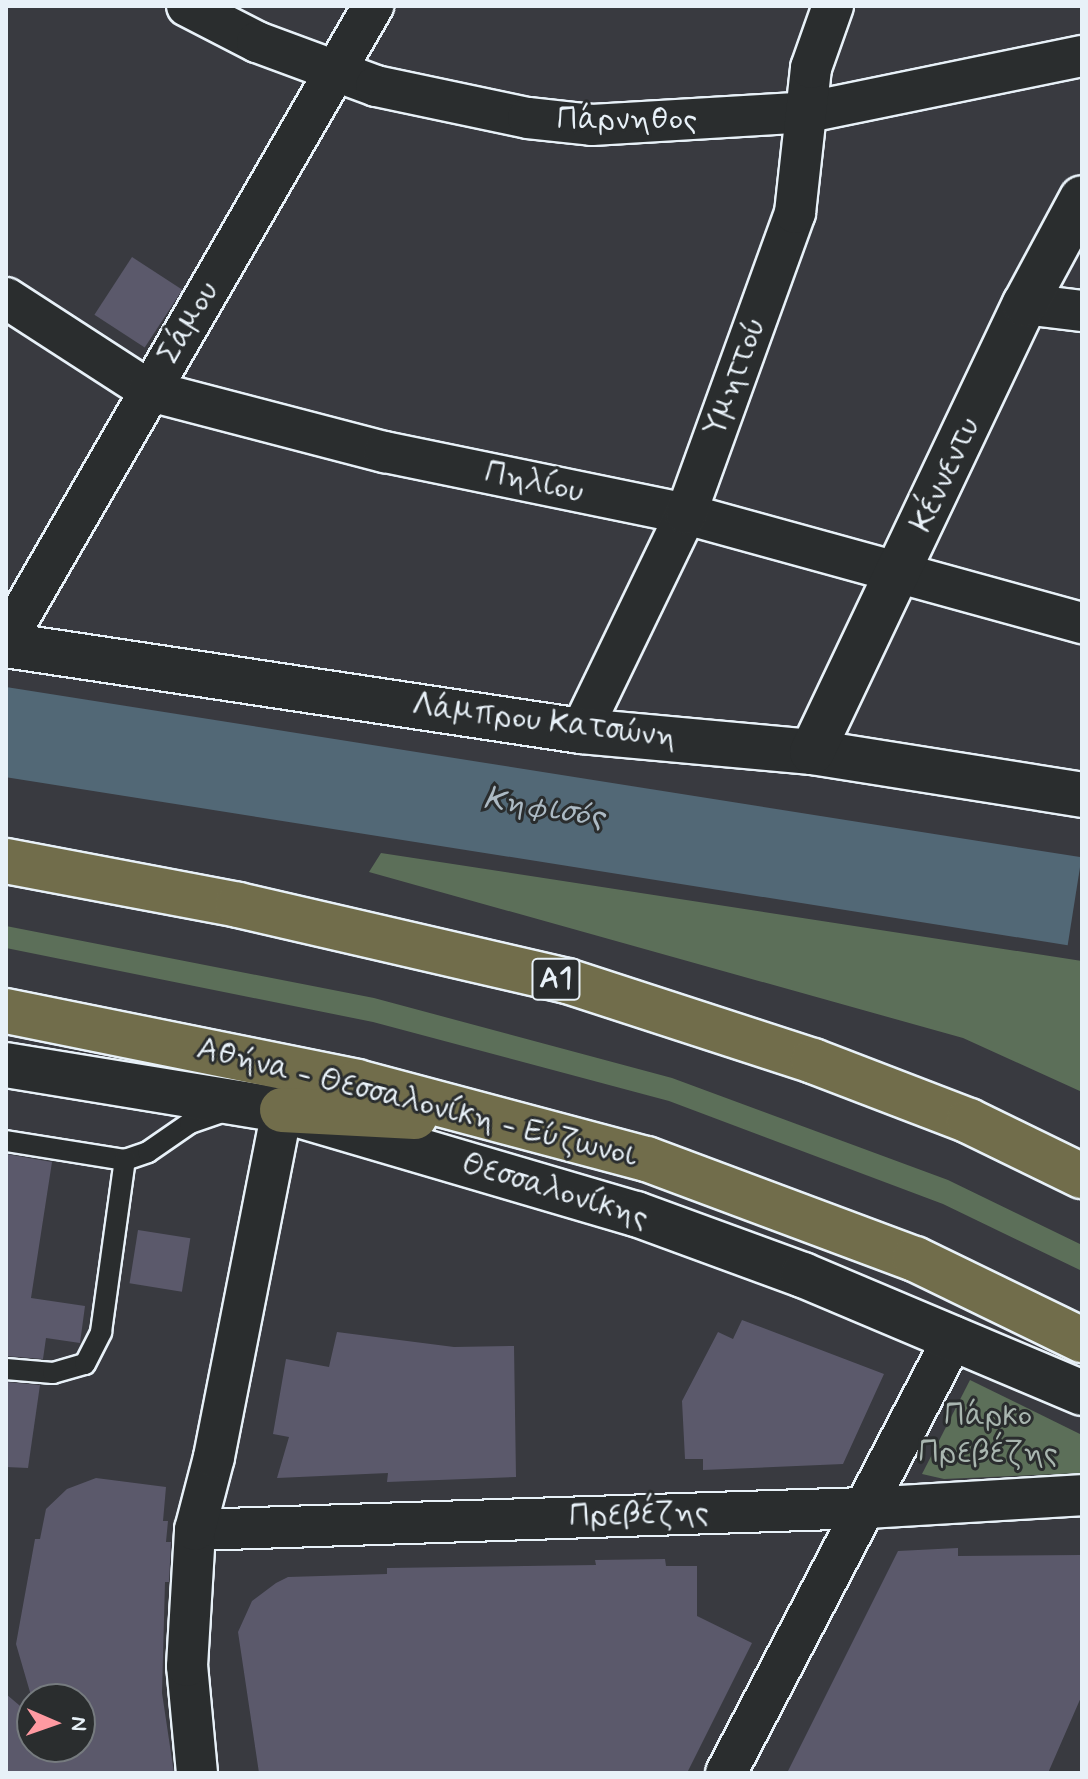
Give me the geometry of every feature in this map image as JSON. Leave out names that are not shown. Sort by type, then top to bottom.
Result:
[{"type":"highway","name":"Α1","points":[[6,861],[281,914],[581,985],[813,1061],[969,1121],[1082,1176]]},
{"type":"highway","name":"Αθήνα - Θεσσαλονίκη - Εύζωνοι","points":[[6,1011],[211,1050],[522,1123],[763,1200],[915,1259],[1082,1340]]},
{"type":"highway","points":[[264,1107],[522,1123]]},
{"type":"street","name":"Πάρνηθος","points":[[187,6],[331,73],[482,109],[592,125],[809,112],[1082,56]]},
{"type":"street","name":"Σάμου","points":[[6,642],[331,73],[373,6]]},
{"type":"street","name":"Υμηττού","points":[[581,731],[686,514],[795,213],[809,112],[811,68],[833,6]]},
{"type":"street","name":"Κέννεντυ","points":[[812,752],[901,574],[1025,304],[1082,198]]},
{"type":"street","name":"Πηλίου","points":[[6,298],[150,391],[385,452],[686,514],[1082,623]]},
{"type":"street","points":[[1025,304],[1082,311]]},
{"type":"street","name":"Λάμπρου Κατσώνη","points":[[6,642],[581,731],[812,752],[1082,795]]},
{"type":"street","name":"Θεσσαλονίκης","points":[[6,1065],[264,1107],[636,1214],[954,1337],[1082,1393]]},
{"type":"street","points":[[197,1773],[187,1666],[195,1530],[214,1457],[264,1107]]},
{"type":"street","points":[[726,1773],[954,1337]]},
{"type":"street","name":"Πρεβέζης","points":[[195,1530],[866,1508],[1082,1495]]},
{"type":"lane","points":[[6,1141],[125,1160],[148,1152],[190,1123],[264,1107]]},
{"type":"lane","points":[[6,1369],[53,1373],[85,1364],[101,1332],[125,1160]]},
{"type":"green space","points":[[381,853],[1082,961],[1082,1092],[963,1038],[369,872]]},
{"type":"green space","points":[[6,926],[374,998],[672,1078],[948,1180],[1082,1245],[1082,1271],[943,1204],[669,1101],[373,1022],[6,948]]},
{"type":"green space","name":"Πάρκο Πρεβέζης","points":[[970,1380],[1082,1435],[1082,1473],[944,1479],[922,1474]]},
{"type":"water","name":"Κηφισός","points":[[6,687],[1082,857],[1068,945],[6,777]]},
{"type":"building","points":[[132,257],[182,290],[145,348],[94,315]]},
{"type":"building","points":[[6,1154],[52,1162],[31,1298],[85,1306],[80,1343],[46,1338],[43,1359],[6,1356]]},
{"type":"building","points":[[138,1230],[190,1238],[182,1292],[130,1283]]},
{"type":"building","points":[[742,1320],[884,1374],[843,1464],[703,1470],[703,1459],[685,1459],[682,1401],[718,1332],[733,1339]]},
{"type":"building","points":[[337,1332],[454,1347],[514,1346],[516,1477],[387,1482],[388,1473],[277,1478],[289,1437],[273,1434],[286,1359],[329,1367]]},
{"type":"building","points":[[6,1382],[40,1385],[28,1468],[6,1467]]},
{"type":"building","points":[[96,1478],[166,1487],[163,1521],[168,1521],[166,1542],[171,1542],[169,1582],[165,1582],[162,1693],[174,1773],[6,1773],[6,1694],[16,1702],[16,1763],[96,1763],[96,1683],[27,1683],[16,1644],[35,1539],[40,1539],[46,1509],[67,1489]]},
{"type":"building","points":[[958,1548],[958,1556],[1082,1555],[1082,1695],[1048,1773],[787,1773],[898,1551]]},
{"type":"building","points":[[665,1559],[666,1566],[697,1566],[697,1616],[752,1643],[687,1773],[259,1773],[238,1632],[252,1601],[276,1583],[288,1577],[387,1574],[387,1568],[596,1565],[595,1560]]}]
